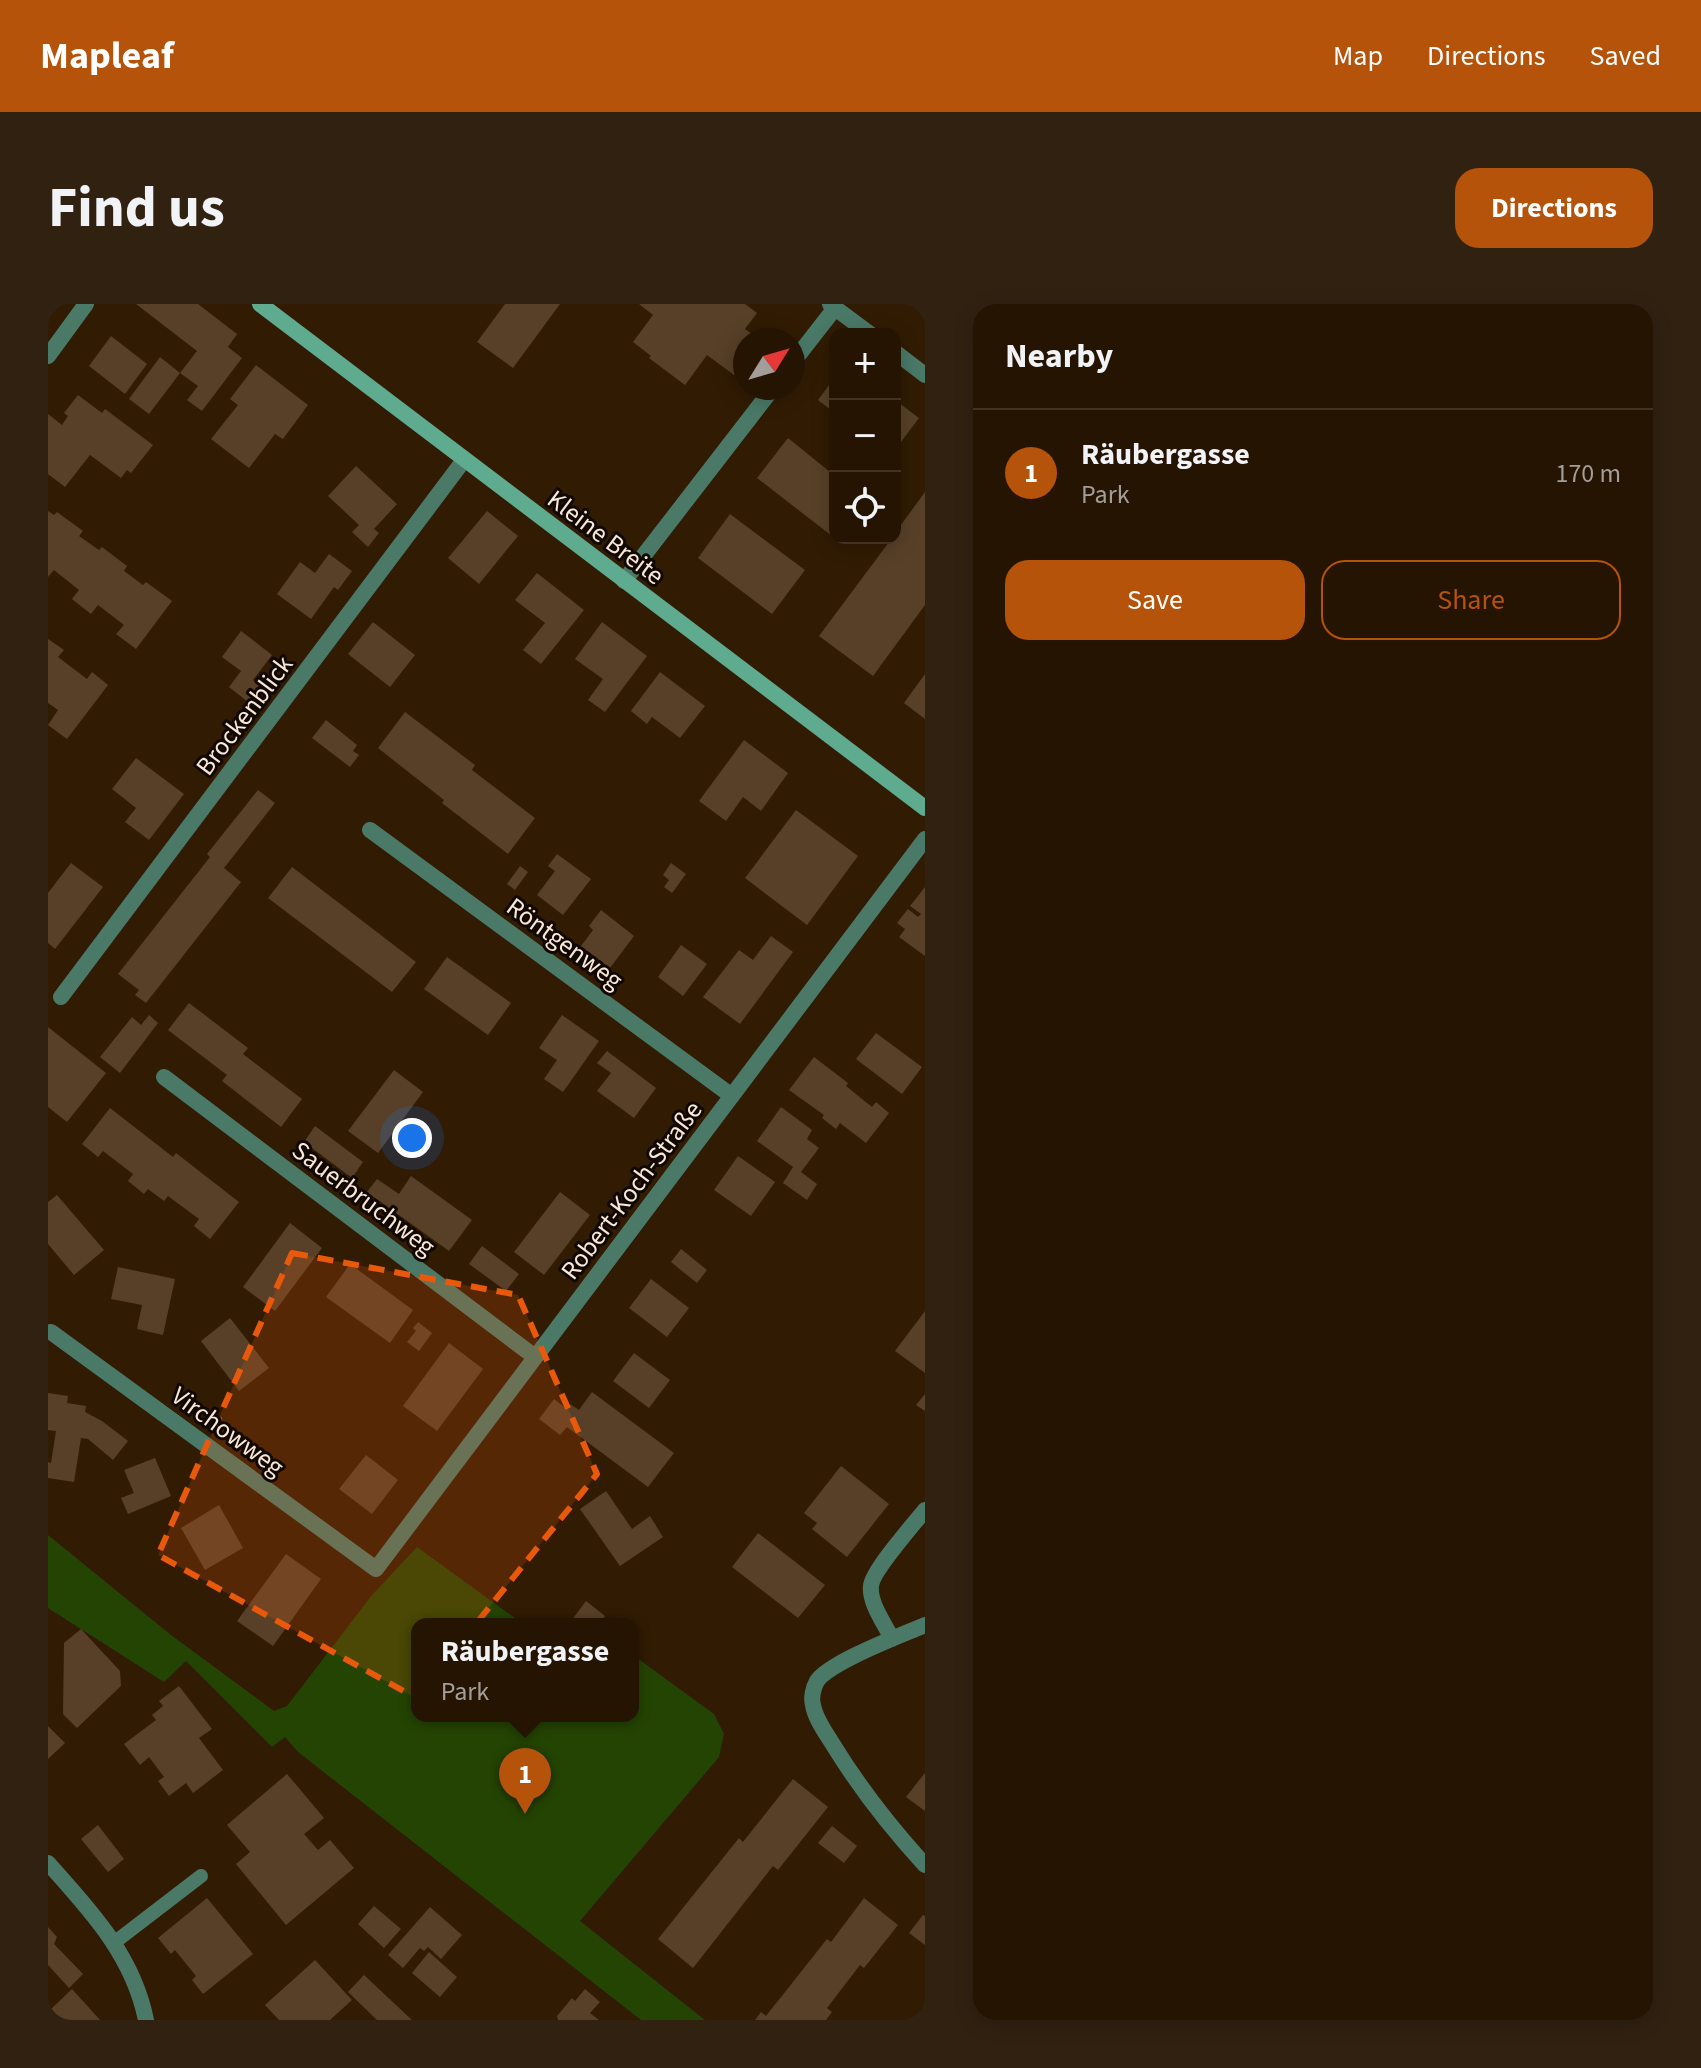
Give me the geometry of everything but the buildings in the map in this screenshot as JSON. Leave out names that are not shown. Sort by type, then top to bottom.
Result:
[{"type":"street","points":[[48,356],[86,304]]},
{"type":"street","name":"Kleine Breite","points":[[260,304],[925,808]]},
{"type":"street","points":[[805,345],[833,306],[862,328]]},
{"type":"street","points":[[901,357],[925,375]]},
{"type":"street","points":[[624,581],[764,400]]},
{"type":"street","name":"Brockenblick","points":[[61,997],[464,460]]},
{"type":"street","name":"Röntgenweg","points":[[370,830],[732,1096]]},
{"type":"street","name":"Robert-Koch-Straße","points":[[376,1569],[925,839]]},
{"type":"street","name":"Sauerbruchweg","points":[[164,1077],[535,1357]]},
{"type":"street","name":"Virchowweg","points":[[51,1332],[376,1569]]},
{"type":"street","points":[[892,1639],[873,1600],[871,1586],[877,1572],[925,1510]]},
{"type":"street","points":[[925,1625],[830,1670],[818,1679],[813,1689],[813,1705],[821,1725],[856,1781],[925,1865]]},
{"type":"street","points":[[48,1863],[115,1942],[129,1969],[146,2020]]},
{"type":"lane","points":[[115,1942],[201,1876]]},
{"type":"highlighted area","points":[[292,1253],[518,1295],[597,1474],[416,1698],[158,1555]]},
{"type":"green space","points":[[48,1535],[171,1635],[274,1711],[287,1706],[372,1595],[417,1547],[515,1618],[411,1618],[411,1722],[639,1722],[639,1659],[714,1714],[724,1734],[719,1757],[580,1921],[705,2020],[641,2020],[298,1752],[285,1737],[272,1747],[186,1661],[164,1682],[48,1608]]},
{"type":"place","name":"Räubergasse","points":[[525,1814]]}]
